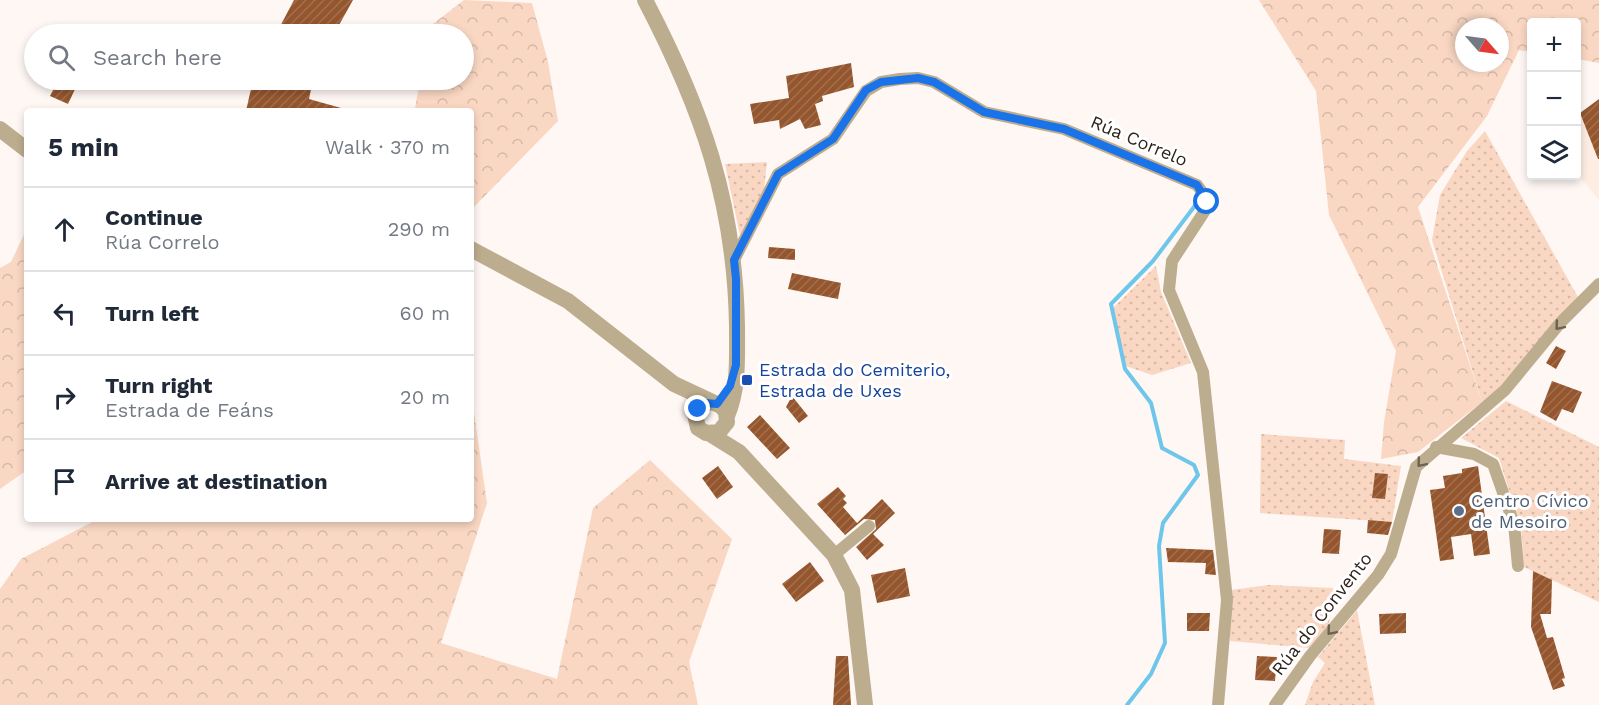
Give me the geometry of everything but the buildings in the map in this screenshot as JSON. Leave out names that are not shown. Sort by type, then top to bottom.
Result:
[{"type":"street","points":[[645,0],[696,106],[716,163],[734,260],[736,365],[721,411],[719,432],[710,434]]},
{"type":"street","name":"Rúa Correlo","points":[[734,260],[778,174],[833,139],[866,90],[881,82],[918,78],[934,82],[984,112],[1064,129],[1197,185],[1205,196],[1206,209],[1178,249],[1169,276],[1169,290],[1203,372],[1227,600],[1218,705]]},
{"type":"street","points":[[0,129],[24,148]]},
{"type":"street","points":[[474,251],[568,301],[605,327],[674,384],[721,411],[739,452]]},
{"type":"street","name":"Rúa do Convento","points":[[1275,705],[1310,656],[1378,575],[1391,554],[1416,467],[1436,447],[1505,390],[1561,322],[1599,284]]},
{"type":"street","points":[[674,384],[702,431],[739,452],[834,555],[852,590],[865,705]]},
{"type":"street","points":[[695,420],[698,409],[721,411]]},
{"type":"street","points":[[1436,447],[1474,454],[1492,464],[1514,524],[1518,566]]},
{"type":"street","points":[[834,555],[869,526]]},
{"type":"shaded area","points":[[1599,103],[1599,200],[1581,178],[1581,118]]},
{"type":"green space","points":[[464,0],[532,3],[548,62],[558,121],[474,207],[474,108],[415,108],[418,90],[474,90],[474,24],[433,24]]},
{"type":"green space","points":[[1259,0],[1599,0],[1599,63],[1581,60],[1581,18],[1527,18],[1527,51],[1519,50],[1509,71],[1509,18],[1455,18],[1455,72],[1508,72],[1487,116],[1418,207],[1482,402],[1418,452],[1381,459],[1384,422],[1396,351],[1329,215],[1316,91]]},
{"type":"green space","points":[[1485,131],[1579,299],[1505,383],[1482,402],[1432,240],[1440,195],[1467,151]]},
{"type":"green space","points":[[767,162],[764,190],[740,235],[725,164]]},
{"type":"green space","points":[[24,234],[24,472],[0,489],[0,268],[11,262]]},
{"type":"green space","points":[[1156,266],[1161,292],[1191,363],[1152,375],[1123,365],[1113,308]]},
{"type":"green space","points":[[1506,401],[1599,447],[1599,602],[1524,567],[1521,528],[1499,458],[1461,438]]},
{"type":"green space","points":[[474,413],[487,503],[441,643],[557,679],[593,508],[650,460],[732,539],[689,662],[698,705],[0,705],[0,589],[21,559],[92,522],[474,522]]},
{"type":"green space","points":[[1261,434],[1345,440],[1344,459],[1401,466],[1392,522],[1260,513]]},
{"type":"green space","points":[[1269,585],[1333,588],[1329,625],[1309,648],[1230,641],[1230,590]]},
{"type":"green space","points":[[1357,610],[1375,705],[1305,705],[1313,682],[1325,663],[1318,657]]},
{"type":"waterway","points":[[1127,705],[1151,674],[1165,643],[1159,546],[1163,523],[1198,475],[1194,465],[1162,448],[1151,403],[1125,369],[1111,304],[1153,261],[1197,203]]},
{"type":"place","name":"Estrada do Cemiterio, Estrada de Uxes","points":[[747,380]]},
{"type":"place","name":"Centro Cívico de Mesoiro","points":[[1459,511]]},
{"type":"route","points":[[698,409],[706,403],[717,404],[730,386],[736,365],[737,343],[734,260],[778,174],[833,139],[866,90],[881,82],[918,78],[934,82],[984,112],[1064,129],[1197,185],[1207,202]]}]
